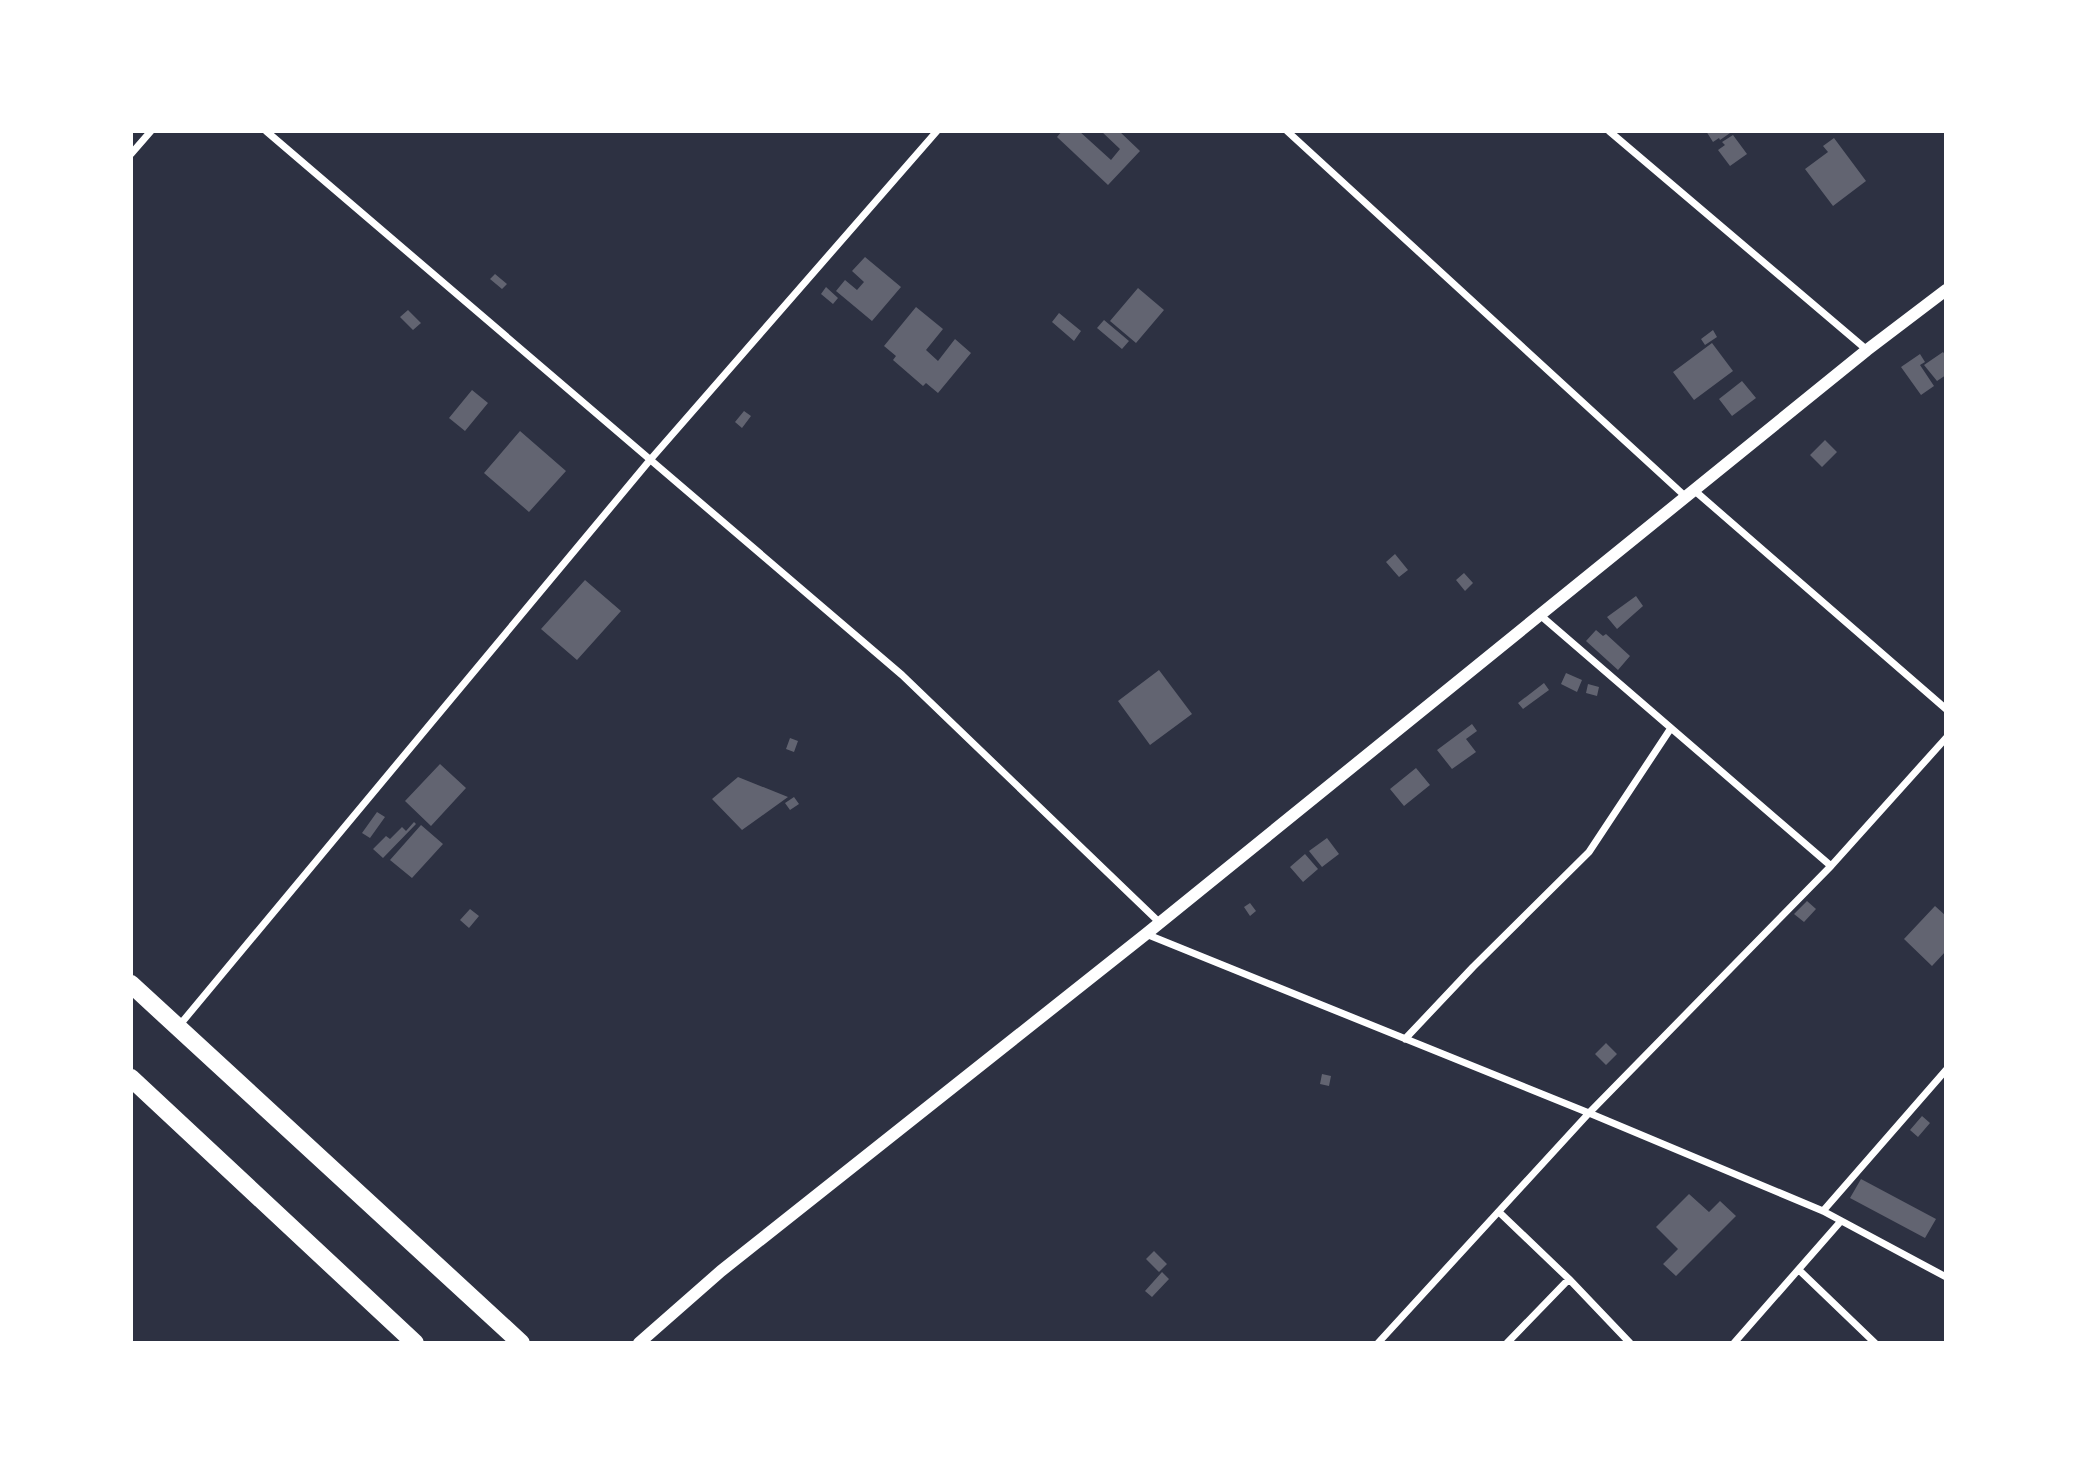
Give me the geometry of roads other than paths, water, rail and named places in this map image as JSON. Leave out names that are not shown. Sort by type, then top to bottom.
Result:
[{"type":"highway","points":[[131,984],[521,1343]]},
{"type":"highway","points":[[131,1078],[415,1343]]},
{"type":"street","points":[[131,154],[151,131]]},
{"type":"street","points":[[266,131],[902,675],[1160,923]]},
{"type":"street","points":[[178,1027],[650,460],[937,131]]},
{"type":"street","points":[[1287,131],[1690,494],[1946,709]]},
{"type":"street","points":[[1609,131],[1867,350]]},
{"type":"street","points":[[639,1343],[721,1271],[1160,923],[1539,614],[1867,350],[1946,290]]},
{"type":"street","points":[[1539,614],[1831,866]]},
{"type":"street","points":[[1405,1039],[1589,852],[1671,728]]},
{"type":"street","points":[[1378,1343],[1589,1113],[1831,866],[1946,738]]},
{"type":"street","points":[[1146,934],[1589,1113],[1823,1212],[1946,1278]]},
{"type":"street","points":[[1823,1212],[1946,1070]]},
{"type":"street","points":[[1500,1213],[1569,1279],[1630,1343]]},
{"type":"street","points":[[1734,1343],[1841,1221]]},
{"type":"street","points":[[1799,1270],[1875,1343]]},
{"type":"street","points":[[1507,1343],[1569,1279]]}]
